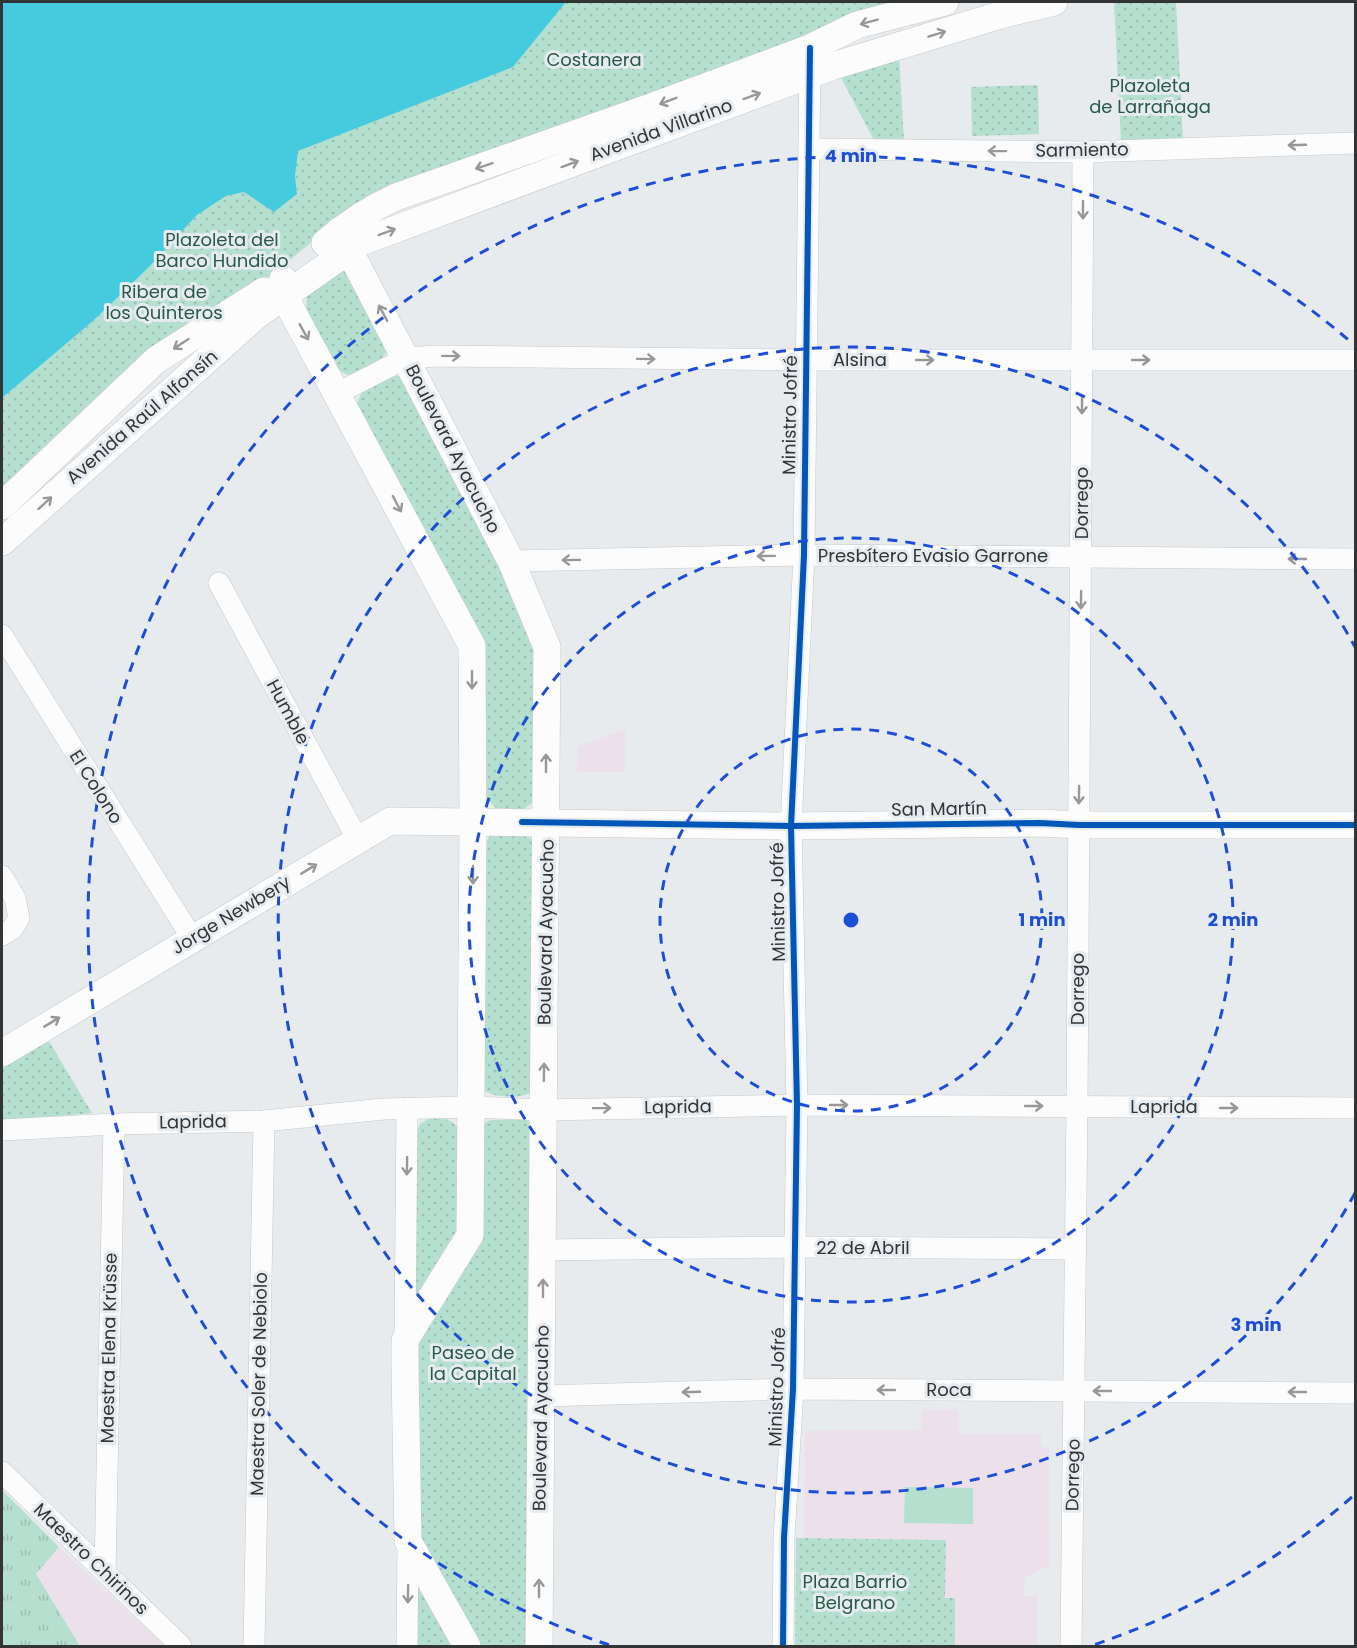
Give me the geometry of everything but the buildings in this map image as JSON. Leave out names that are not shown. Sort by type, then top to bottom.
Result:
[{"type":"main road","name":"Avenida Villarino","points":[[284,287],[344,240],[373,207],[396,197],[616,120],[810,48],[857,25],[945,2]]},
{"type":"main road","name":"Avenida Villarino","points":[[344,240],[372,238],[833,66],[1000,15],[1054,2]]},
{"type":"main road","name":"Boulevard Ayacucho","points":[[344,240],[511,561],[547,647],[539,1647]]},
{"type":"main road","points":[[284,287],[472,646],[470,1234],[405,1340],[408,1541],[467,1647]]},
{"type":"main road","name":"Avenida Raúl Alfonsín","points":[[2,506],[156,360],[284,287]]},
{"type":"main road","name":"Avenida Raúl Alfonsín","points":[[2,542],[257,315],[284,287]]},
{"type":"main road","name":"Jorge Newbery","points":[[2,1053],[390,821],[473,822]]},
{"type":"main road","name":"San Martín","points":[[473,822],[791,826],[1040,823],[1356,825]]},
{"type":"street","name":"Ministro Jofré","points":[[783,1647],[784,1538],[793,1389],[797,1105],[791,826],[804,555],[810,48]]},
{"type":"street","name":"Sarmiento","points":[[809,149],[1083,152],[1356,143]]},
{"type":"street","name":"Dorrego","points":[[1071,1647],[1082,557],[1083,152]]},
{"type":"street","name":"Alsina","points":[[338,393],[406,358],[437,356],[806,360],[1356,360]]},
{"type":"street","name":"Presbítero Evasio Garrone","points":[[511,561],[804,555],[1356,559]]},
{"type":"street","name":"Humble","points":[[219,583],[358,840]]},
{"type":"street","name":"El Colono","points":[[2,635],[192,938]]},
{"type":"street","points":[[2,876],[15,898],[19,918],[12,929],[2,935]]},
{"type":"street","name":"Laprida","points":[[2,1130],[114,1124],[264,1121],[407,1108],[471,1107],[544,1110],[797,1105],[1356,1108]]},
{"type":"street","points":[[405,1340],[407,1108]]},
{"type":"street","name":"Maestra Soler de Nebiolo","points":[[254,1647],[264,1121]]},
{"type":"street","name":"Maestra Elena Krüsse","points":[[105,1572],[114,1124]]},
{"type":"street","name":"22 de Abril","points":[[543,1250],[795,1247],[1076,1249]]},
{"type":"street","name":"Roca","points":[[542,1396],[793,1389],[1356,1393]]},
{"type":"street","name":"Maestro Chirinos","points":[[2,1472],[181,1647]]},
{"type":"street","points":[[407,1647],[408,1541]]},
{"type":"shaded area","points":[[626,729],[625,772],[577,772],[578,746]]},
{"type":"shaded area","points":[[921,1409],[958,1409],[959,1433],[1041,1433],[1041,1447],[1049,1447],[1050,1565],[1025,1578],[1024,1596],[1038,1596],[1037,1646],[955,1646],[954,1598],[945,1599],[946,1540],[804,1538],[805,1431],[921,1430]]},
{"type":"shaded area","points":[[59,1547],[165,1646],[80,1646],[36,1574]]},
{"type":"green space","name":"Costanera","points":[[566,2],[913,2],[342,216],[276,272],[218,309],[2,493],[2,398],[93,321],[148,268],[197,215],[226,196],[244,192],[297,194],[295,176],[297,151],[513,67]]},
{"type":"green space","name":"Plazoleta de Larrañaga","points":[[1114,2],[1176,2],[1183,139],[1121,141]]},
{"type":"green space","points":[[899,54],[904,142],[876,144],[839,74]]},
{"type":"green space","points":[[1038,85],[1039,134],[972,136],[971,87]]},
{"type":"green space","points":[[344,268],[388,349],[377,363],[347,375],[335,367],[306,310],[307,293]]},
{"type":"green space","points":[[392,375],[403,377],[492,549],[535,643],[535,800],[524,809],[496,808],[485,797],[483,650],[357,405],[365,390]]},
{"type":"green space","points":[[495,834],[522,835],[535,842],[532,1092],[514,1096],[499,1096],[483,1089],[484,845],[490,836]]},
{"type":"green space","points":[[47,1038],[92,1113],[2,1121],[2,1065]]},
{"type":"green space","name":"Paseo de la Capital","points":[[430,1118],[439,1118],[454,1123],[460,1131],[460,1226],[416,1299],[416,1134],[420,1124]]},
{"type":"green space","name":"Paseo de la Capital","points":[[524,1119],[532,1123],[529,1646],[478,1646],[416,1532],[415,1351],[419,1340],[478,1242],[482,1130],[485,1123],[490,1120]]},
{"type":"green space","points":[[905,1487],[973,1488],[973,1524],[904,1523]]},
{"type":"green space","points":[[2,1490],[59,1547],[36,1574],[80,1646],[2,1646]]},
{"type":"green space","name":"Plaza Barrio Belgrano","points":[[796,1538],[946,1540],[945,1598],[955,1598],[955,1646],[795,1646]]},
{"type":"green space","points":[[417,1580],[457,1646],[415,1646]]},
{"type":"water","points":[[2,2],[566,2],[513,67],[298,151],[295,176],[297,194],[274,212],[244,192],[226,196],[197,215],[148,268],[93,321],[2,398]]},
{"type":"cycle path","points":[[783,1646],[784,1538],[793,1389],[797,1105],[791,826],[804,555],[810,48]]},
{"type":"cycle path","points":[[522,822],[791,826],[1040,823],[1356,825]]},
{"type":"park label","name":"Plazoleta del Barco Hundido","points":[[222,250]]},
{"type":"park label","name":"Ribera de los Quinteros","points":[[164,302]]}]
